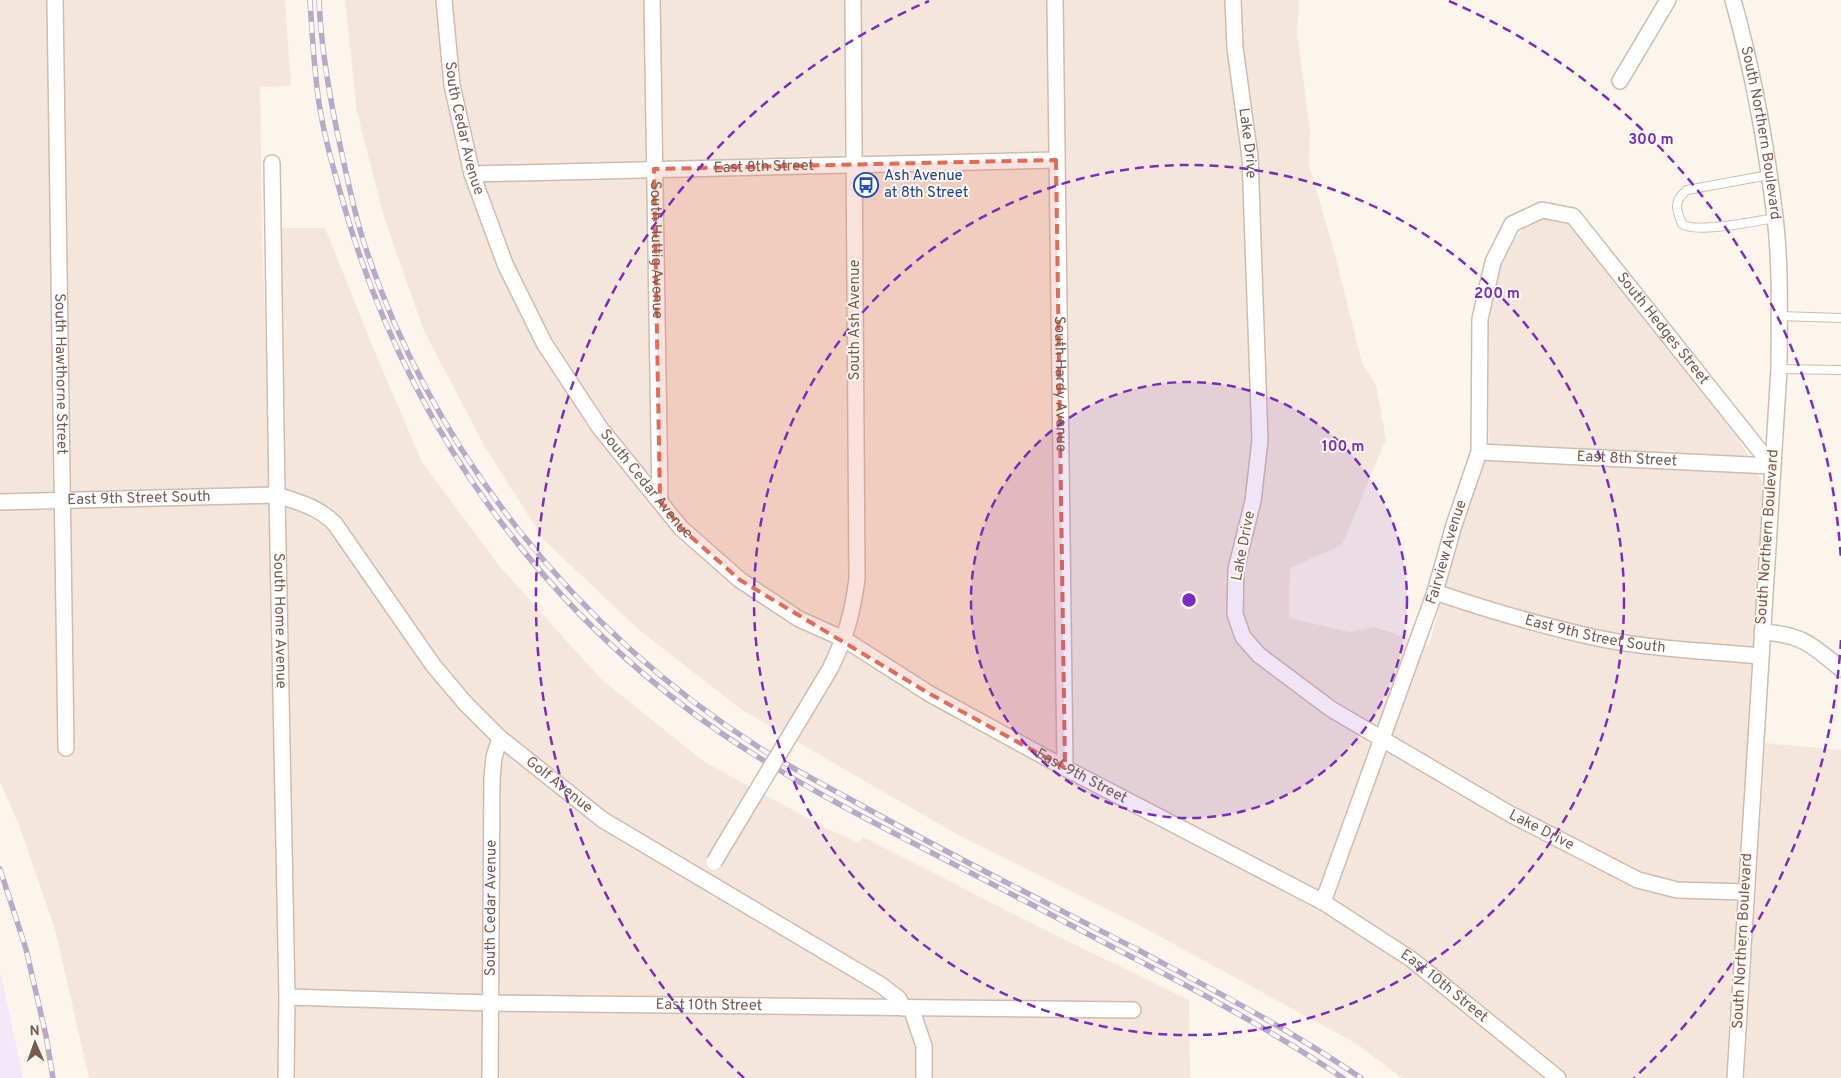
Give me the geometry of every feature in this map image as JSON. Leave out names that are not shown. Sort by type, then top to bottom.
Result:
[{"type":"street","name":"South Hawthorne Street","points":[[55,0],[66,748]]},
{"type":"street","name":"South Cedar Avenue","points":[[444,0],[452,84],[472,174],[505,264],[544,343],[600,428],[681,528],[740,580],[799,619],[844,639]]},
{"type":"street","name":"South Huttig Avenue","points":[[652,0],[660,501]]},
{"type":"street","name":"South Ash Avenue","points":[[844,639],[853,610],[857,579],[853,0]]},
{"type":"street","name":"South Hardy Avenue","points":[[1055,0],[1065,768]]},
{"type":"street","name":"Lake Drive","points":[[1233,0],[1235,48],[1250,156],[1260,440],[1253,501],[1236,569],[1235,614],[1243,637],[1259,655],[1331,709],[1510,814],[1638,880],[1677,890],[1746,892]]},
{"type":"street","points":[[1620,81],[1668,0]]},
{"type":"street","name":"South Northern Boulevard","points":[[1733,0],[1742,32],[1760,117],[1769,175],[1775,218],[1779,316],[1779,369],[1735,1078]]},
{"type":"street","name":"East 8th Street","points":[[472,174],[1056,160]]},
{"type":"street","name":"South Home Avenue","points":[[272,163],[287,997],[286,1078]]},
{"type":"street","name":"Fairview Avenue","points":[[1323,902],[1435,592],[1454,525],[1479,452],[1480,319],[1493,262],[1512,224],[1542,210]]},
{"type":"street","name":"South Hedges Street","points":[[1542,210],[1573,216],[1772,466]]},
{"type":"street","name":"East 8th Street","points":[[1479,452],[1772,466]]},
{"type":"street","name":"East 9th Street South","points":[[0,502],[277,496]]},
{"type":"street","name":"Golf Avenue","points":[[277,496],[309,505],[327,516],[335,524],[433,665],[465,703],[500,738],[603,820],[881,985],[907,1008]]},
{"type":"street","name":"East 9th Street South","points":[[1435,592],[1512,617],[1597,638],[1644,645],[1760,656]]},
{"type":"street","points":[[1762,632],[1783,633],[1809,643],[1841,669]]},
{"type":"street","points":[[704,881],[830,669],[844,639]]},
{"type":"street","name":"East 9th Street","points":[[844,639],[930,694],[1065,768],[1323,902]]},
{"type":"street","name":"South Cedar Avenue","points":[[490,1078],[492,778],[494,757],[500,738]]},
{"type":"street","name":"East 10th Street","points":[[1323,902],[1411,959],[1558,1078]]},
{"type":"street","name":"East 10th Street","points":[[287,997],[490,1003],[1132,1010]]},
{"type":"street","points":[[907,1008],[924,1046],[924,1078]]},
{"type":"lane","points":[[1769,175],[1687,190],[1680,196],[1677,202],[1678,213],[1682,224],[1692,228],[1775,218]]},
{"type":"lane","points":[[1779,316],[1841,318]]},
{"type":"lane","points":[[1779,369],[1841,370]]},
{"type":"highlighted area","points":[[1056,160],[1065,768],[930,694],[740,580],[681,528],[660,501],[654,169]]},
{"type":"shaded area","points":[[0,0],[285,0],[291,86],[260,87],[262,230],[270,477],[280,1078],[89,1078],[55,929],[18,822],[0,782]]},
{"type":"shaded area","points":[[345,0],[1299,0],[1297,35],[1310,129],[1309,165],[1335,255],[1362,363],[1376,385],[1386,439],[1342,545],[1290,568],[1289,618],[1350,632],[1375,627],[1429,646],[1458,540],[1489,444],[1488,329],[1497,274],[1514,240],[1528,224],[1548,218],[1566,223],[1582,235],[1738,437],[1764,485],[1728,1078],[1402,1078],[1357,1044],[1135,923],[960,836],[742,710],[638,629],[544,540],[485,447],[424,331],[383,214],[357,112]]},
{"type":"shaded area","points":[[281,228],[325,228],[376,355],[422,462],[501,568],[600,678],[703,761],[826,828],[858,843],[863,837],[1045,930],[1189,1000],[1190,1078],[294,1078],[295,970]]},
{"type":"shaded area","points":[[1765,743],[1841,750],[1841,1078],[1744,1078]]},
{"type":"shaded area","points":[[0,972],[2,979],[23,1078],[0,1078]]},
{"type":"railway","points":[[310,0],[316,77],[325,132],[348,219],[377,301],[412,380],[455,455],[504,526],[558,592],[619,652],[686,708],[795,780],[1207,997],[1290,1044],[1343,1078]]},
{"type":"railway","points":[[319,0],[327,75],[351,197],[364,243],[393,320],[429,393],[471,463],[519,530],[572,592],[630,649],[693,701],[760,748],[927,841],[1224,996],[1280,1027],[1361,1078]]},
{"type":"railway","points":[[0,869],[26,949],[46,1036],[53,1078]]},
{"type":"place","name":"Ash Avenue at 8th Street","points":[[866,185]]}]
